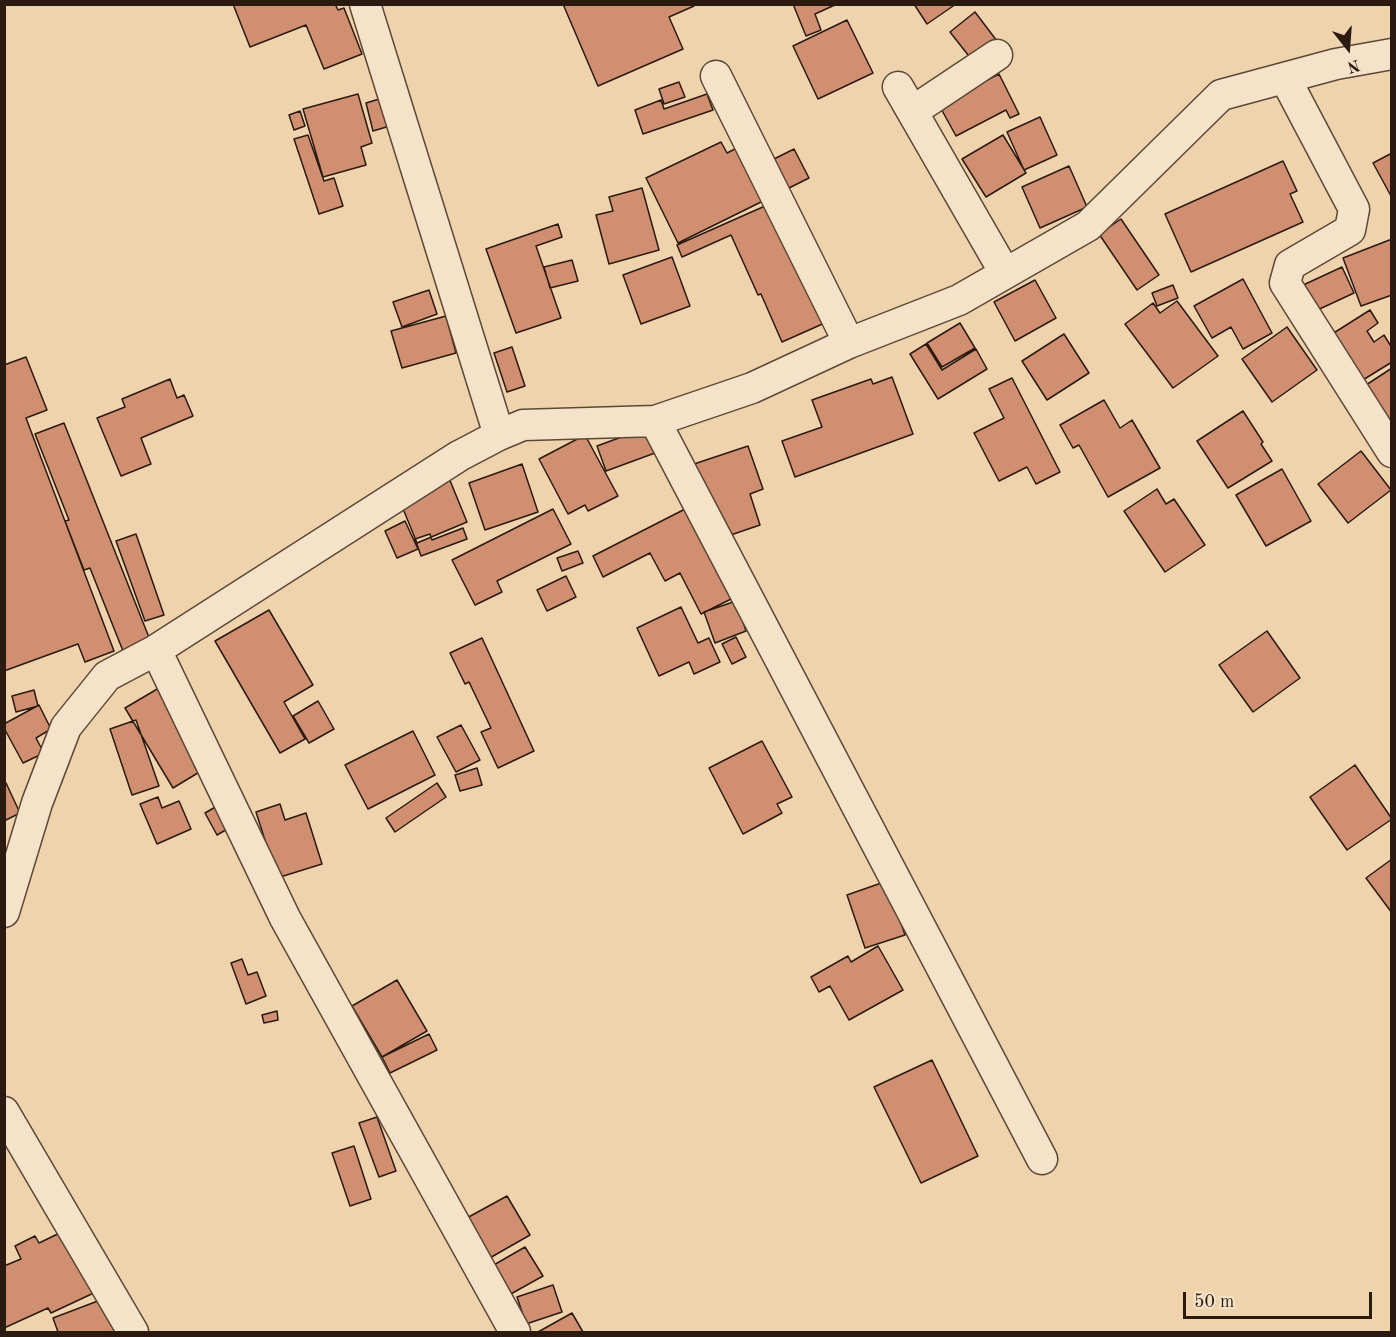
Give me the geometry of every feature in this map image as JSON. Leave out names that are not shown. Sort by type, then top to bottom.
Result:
[{"type":"street","points":[[365,4],[499,435]]},
{"type":"street","points":[[4,912],[38,803],[66,727],[107,676],[156,650],[459,456],[523,425],[655,421],[752,388],[849,343],[959,300],[1088,226],[1221,95],[1336,64],[1392,54]]},
{"type":"street","points":[[997,55],[905,99],[1005,273]]},
{"type":"street","points":[[716,76],[849,343]]},
{"type":"street","points":[[1285,78],[1354,209],[1350,230],[1290,265],[1285,283],[1392,452]]},
{"type":"street","points":[[655,421],[1042,1159]]},
{"type":"street","points":[[156,650],[285,918],[514,1332]]},
{"type":"street","points":[[4,1112],[133,1332]]},
{"type":"building","points":[[233,4],[335,4],[338,10],[344,8],[362,54],[324,69],[306,25],[250,47]]},
{"type":"building","points":[[563,4],[693,4],[694,6],[669,17],[683,49],[598,86]]},
{"type":"building","points":[[793,4],[837,4],[815,14],[821,30],[806,36]]},
{"type":"building","points":[[914,4],[956,4],[927,24]]},
{"type":"building","points":[[975,12],[997,41],[972,60],[950,32]]},
{"type":"building","points":[[847,20],[873,73],[818,99],[793,46]]},
{"type":"building","points":[[999,74],[1019,114],[1010,118],[1006,110],[956,136],[939,105]]},
{"type":"building","points":[[679,82],[685,97],[664,104],[659,89]]},
{"type":"building","points":[[358,94],[372,143],[361,147],[366,165],[323,177],[303,109]]},
{"type":"building","points":[[707,94],[713,110],[643,134],[635,110],[661,100],[664,109]]},
{"type":"building","points":[[386,97],[393,125],[373,131],[366,103]]},
{"type":"building","points":[[300,111],[305,126],[294,130],[289,115]]},
{"type":"building","points":[[1040,117],[1057,155],[1024,170],[1007,132]]},
{"type":"building","points":[[308,135],[324,181],[334,178],[343,206],[319,214],[294,139]]},
{"type":"building","points":[[1003,135],[1026,173],[986,197],[962,159]]},
{"type":"building","points":[[721,142],[727,153],[739,147],[765,200],[678,243],[646,178]]},
{"type":"building","points":[[794,149],[809,178],[787,189],[772,160]]},
{"type":"building","points":[[1392,153],[1392,196],[1391,196],[1373,163]]},
{"type":"building","points":[[1283,161],[1297,191],[1290,194],[1303,222],[1191,272],[1165,214]]},
{"type":"building","points":[[1069,166],[1087,207],[1040,228],[1022,187]]},
{"type":"building","points":[[642,188],[659,250],[609,264],[596,215],[613,211],[609,197]]},
{"type":"building","points":[[774,202],[827,322],[782,342],[731,235],[682,257],[677,245]]},
{"type":"building","points":[[1121,219],[1159,275],[1137,290],[1099,234]]},
{"type":"building","points":[[558,224],[562,237],[536,246],[561,318],[516,333],[486,249]]},
{"type":"building","points":[[1392,239],[1392,295],[1361,306],[1343,258]]},
{"type":"building","points":[[672,257],[690,306],[641,324],[623,275]]},
{"type":"building","points":[[572,260],[578,281],[550,288],[544,267]]},
{"type":"building","points":[[1342,267],[1354,293],[1311,313],[1299,287]]},
{"type":"building","points":[[1243,279],[1272,333],[1243,349],[1231,327],[1212,338],[1194,306]]},
{"type":"building","points":[[1035,280],[1056,318],[1015,341],[994,302]]},
{"type":"building","points":[[1173,285],[1178,298],[1157,306],[1152,293]]},
{"type":"building","points":[[429,290],[437,314],[402,327],[393,302]]},
{"type":"building","points":[[1177,301],[1218,356],[1173,388],[1125,324],[1153,303],[1160,313]]},
{"type":"building","points":[[1370,310],[1378,323],[1367,331],[1374,342],[1384,335],[1392,348],[1392,362],[1358,383],[1329,336]]},
{"type":"building","points":[[446,316],[456,353],[402,368],[391,331]]},
{"type":"building","points":[[960,323],[975,348],[942,367],[927,343]]},
{"type":"building","points":[[1287,327],[1317,370],[1272,402],[1242,359]]},
{"type":"building","points":[[1064,334],[1089,373],[1047,400],[1022,361]]},
{"type":"building","points":[[926,344],[942,370],[976,349],[987,369],[938,399],[910,354]]},
{"type":"building","points":[[512,347],[525,386],[507,392],[494,353]]},
{"type":"building","points":[[26,357],[47,410],[26,418],[114,651],[85,662],[78,644],[4,671],[4,365]]},
{"type":"building","points":[[1392,368],[1392,431],[1363,387]]},
{"type":"building","points":[[892,377],[913,434],[795,477],[782,441],[822,427],[812,400],[871,379],[873,384]]},
{"type":"building","points":[[1012,378],[1060,472],[1036,484],[1027,467],[999,481],[974,433],[1004,418],[989,389]]},
{"type":"building","points":[[170,379],[177,398],[184,395],[193,416],[141,438],[151,464],[121,476],[97,418],[125,407],[122,399]]},
{"type":"building","points":[[1104,400],[1120,428],[1132,420],[1160,468],[1108,497],[1079,445],[1073,448],[1060,425]]},
{"type":"building","points":[[1243,411],[1272,461],[1228,488],[1197,441]]},
{"type":"building","points":[[64,423],[150,640],[123,651],[90,568],[84,570],[65,521],[69,520],[35,434]]},
{"type":"building","points":[[646,428],[655,453],[606,471],[597,446]]},
{"type":"building","points":[[585,435],[618,496],[588,511],[585,505],[568,514],[539,459]]},
{"type":"building","points":[[748,446],[763,489],[750,494],[760,525],[719,539],[694,464]]},
{"type":"building","points":[[1361,451],[1391,490],[1348,523],[1318,484]]},
{"type":"building","points":[[522,464],[538,512],[485,530],[469,483]]},
{"type":"building","points":[[1282,469],[1311,521],[1266,546],[1236,495]]},
{"type":"building","points":[[449,478],[467,522],[417,543],[399,499]]},
{"type":"building","points":[[1157,489],[1166,504],[1174,499],[1205,545],[1165,572],[1124,511]]},
{"type":"building","points":[[689,507],[735,597],[701,614],[680,573],[665,581],[650,553],[603,577],[593,556]]},
{"type":"building","points":[[553,509],[571,544],[497,581],[502,592],[475,605],[452,560]]},
{"type":"building","points":[[405,521],[418,549],[397,558],[385,531]]},
{"type":"building","points":[[463,528],[467,539],[421,556],[415,539],[430,534],[432,540]]},
{"type":"building","points":[[136,534],[164,615],[145,621],[116,541]]},
{"type":"building","points":[[578,551],[583,563],[562,571],[557,558]]},
{"type":"building","points":[[566,576],[576,597],[547,611],[537,590]]},
{"type":"building","points":[[736,601],[746,631],[715,643],[704,612]]},
{"type":"building","points":[[681,607],[698,643],[709,638],[720,662],[694,674],[689,662],[659,676],[637,628]]},
{"type":"building","points":[[269,610],[313,685],[284,702],[305,739],[280,753],[215,641]]},
{"type":"building","points":[[1267,631],[1300,678],[1253,712],[1219,665]]},
{"type":"building","points":[[736,637],[746,657],[732,664],[722,644]]},
{"type":"building","points":[[482,638],[534,751],[498,768],[481,732],[491,728],[469,682],[465,684],[450,653]]},
{"type":"building","points":[[164,685],[211,765],[173,788],[125,708]]},
{"type":"building","points":[[34,690],[38,706],[16,712],[12,696]]},
{"type":"building","points":[[318,701],[334,729],[309,743],[293,716]]},
{"type":"building","points":[[39,705],[51,729],[36,738],[44,753],[23,763],[4,724]]},
{"type":"building","points":[[136,720],[159,786],[132,795],[110,729]]},
{"type":"building","points":[[461,725],[480,760],[456,772],[437,737]]},
{"type":"building","points":[[413,731],[435,775],[368,809],[345,765]]},
{"type":"building","points":[[762,741],[792,797],[777,804],[782,813],[743,834],[709,768]]},
{"type":"building","points":[[1355,765],[1392,819],[1347,850],[1310,797]]},
{"type":"building","points":[[477,768],[482,785],[460,791],[455,775]]},
{"type":"building","points":[[6,783],[20,813],[4,821],[4,784]]},
{"type":"building","points":[[437,783],[446,797],[395,832],[386,818]]},
{"type":"building","points":[[158,797],[162,808],[179,801],[191,829],[157,844],[140,804]]},
{"type":"building","points":[[224,802],[236,824],[217,835],[205,813]]},
{"type":"building","points":[[280,804],[285,820],[306,813],[322,864],[277,878],[256,812]]},
{"type":"building","points":[[1392,859],[1392,913],[1366,878]]},
{"type":"building","points":[[887,881],[905,935],[865,948],[847,895]]},
{"type":"building","points":[[878,946],[903,990],[849,1020],[830,986],[819,992],[811,977],[848,956],[851,962]]},
{"type":"building","points":[[242,959],[248,975],[257,972],[266,996],[246,1004],[231,963]]},
{"type":"building","points":[[397,980],[427,1031],[382,1057],[352,1006]]},
{"type":"building","points":[[277,1011],[278,1020],[264,1023],[262,1015]]},
{"type":"building","points":[[429,1034],[437,1050],[390,1073],[382,1057]]},
{"type":"building","points":[[932,1060],[978,1156],[921,1183],[874,1087]]},
{"type":"building","points":[[377,1117],[396,1171],[379,1177],[359,1123]]},
{"type":"building","points":[[354,1146],[371,1199],[350,1206],[332,1153]]},
{"type":"building","points":[[507,1196],[530,1235],[488,1259],[465,1219]]},
{"type":"building","points":[[68,1229],[98,1291],[51,1313],[48,1308],[4,1328],[4,1266],[21,1259],[15,1246],[35,1236],[39,1243]]},
{"type":"building","points":[[525,1247],[543,1276],[509,1295],[492,1266]]},
{"type":"building","points":[[553,1285],[562,1312],[526,1324],[517,1297]]},
{"type":"building","points":[[111,1296],[124,1332],[58,1332],[53,1318]]},
{"type":"building","points":[[572,1313],[583,1332],[538,1332]]}]
